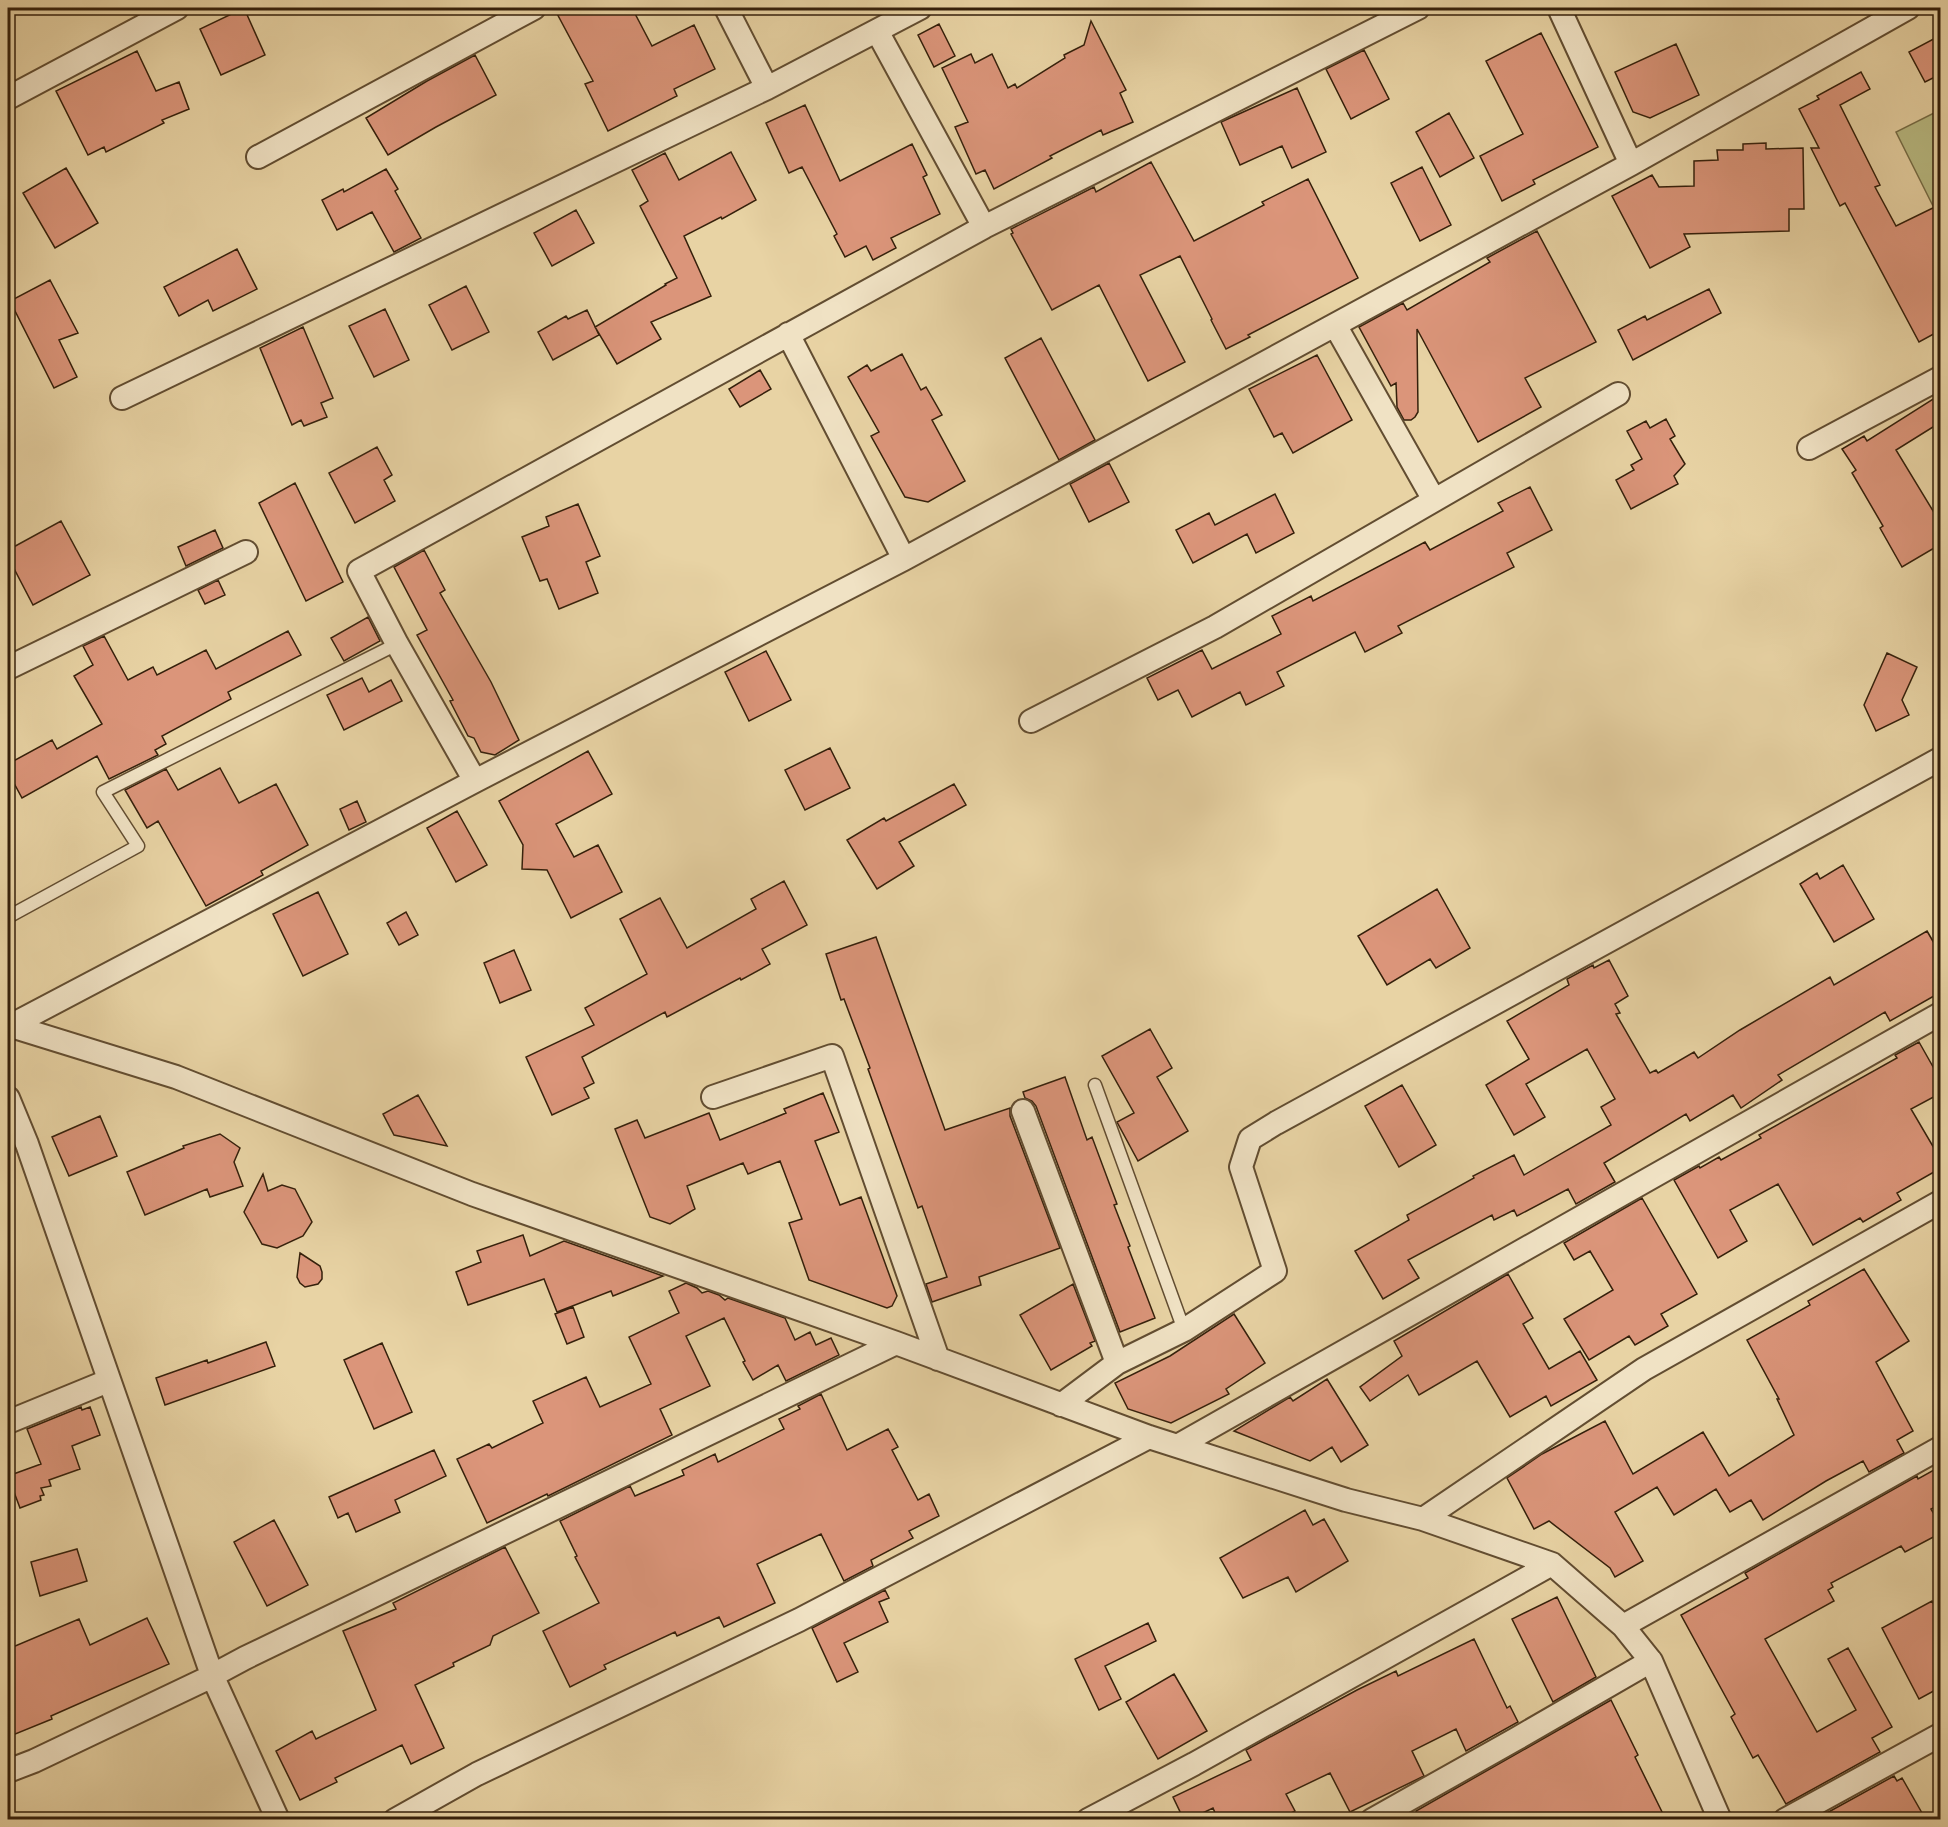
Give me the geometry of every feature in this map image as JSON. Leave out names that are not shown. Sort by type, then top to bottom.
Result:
[{"type":"street","points":[[8,98],[177,8]]},
{"type":"street","points":[[258,157],[534,8]]},
{"type":"street","points":[[726,8],[767,88]]},
{"type":"street","points":[[122,398],[767,88],[920,8]]},
{"type":"street","points":[[475,781],[397,644],[359,571],[984,227],[1418,8]]},
{"type":"street","points":[[1559,8],[1631,164]]},
{"type":"street","points":[[9,1026],[475,781],[904,560],[1631,164],[1908,8]]},
{"type":"street","points":[[877,31],[984,227]]},
{"type":"street","points":[[1335,325],[1434,500]]},
{"type":"street","points":[[788,334],[904,560]]},
{"type":"street","points":[[1809,448],[1941,378]]},
{"type":"street","points":[[1031,721],[1215,627],[1618,394]]},
{"type":"street","points":[[8,668],[246,552]]},
{"type":"street","points":[[1061,1405],[1117,1363],[1184,1330],[1275,1271],[1241,1167],[1250,1139],[1941,759]]},
{"type":"street","points":[[1179,1446],[1941,1014]]},
{"type":"street","points":[[9,1026],[176,1077],[472,1194],[896,1343],[1149,1437],[1346,1500],[1424,1519],[1552,1564],[1623,1626],[1652,1661],[1720,1820]]},
{"type":"street","points":[[713,1097],[832,1056],[938,1359]]},
{"type":"street","points":[[8,1098],[27,1144],[212,1675],[278,1820]]},
{"type":"street","points":[[1023,1111],[1117,1363]]},
{"type":"street","points":[[1424,1519],[1644,1369],[1941,1202]]},
{"type":"street","points":[[8,1771],[34,1761],[896,1343]]},
{"type":"street","points":[[8,1422],[108,1381]]},
{"type":"street","points":[[395,1820],[477,1774],[799,1620],[1149,1437]]},
{"type":"street","points":[[1623,1626],[1941,1448]]},
{"type":"street","points":[[1088,1820],[1194,1764],[1552,1564]]},
{"type":"street","points":[[1372,1820],[1652,1661]]},
{"type":"street","points":[[1785,1820],[1941,1735]]},
{"type":"lane","points":[[8,917],[138,846],[103,792],[397,644]]},
{"type":"lane","points":[[1095,1085],[1184,1330]]},
{"type":"green space","points":[[1940,110],[1940,202],[1933,206],[1896,132]]},
{"type":"building","points":[[244,8],[265,55],[221,75],[200,29]]},
{"type":"building","points":[[554,8],[632,8],[652,46],[694,25],[715,69],[674,89],[677,96],[608,131],[585,84],[593,81]]},
{"type":"building","points":[[1091,21],[1126,90],[1120,93],[1133,122],[1103,135],[1101,130],[1050,156],[1052,158],[994,189],[985,170],[976,174],[955,127],[968,122],[942,68],[971,54],[975,63],[992,54],[1008,88],[1015,84],[1017,88],[1065,58],[1064,55],[1084,45]]},
{"type":"building","points":[[939,24],[955,56],[934,67],[918,35]]},
{"type":"building","points":[[1541,33],[1598,147],[1533,180],[1535,184],[1502,201],[1480,156],[1523,134],[1486,61]]},
{"type":"building","points":[[1941,35],[1941,74],[1925,82],[1909,52]]},
{"type":"building","points":[[1676,44],[1699,95],[1650,118],[1633,112],[1615,72]]},
{"type":"building","points":[[1364,50],[1389,99],[1351,119],[1326,69]]},
{"type":"building","points":[[137,51],[156,91],[179,82],[189,109],[162,120],[164,123],[106,152],[104,147],[88,155],[56,91]]},
{"type":"building","points":[[475,55],[496,95],[388,155],[366,118]]},
{"type":"building","points":[[1861,72],[1870,89],[1840,105],[1880,185],[1875,187],[1896,226],[1941,204],[1941,330],[1919,342],[1845,203],[1840,206],[1811,148],[1819,148],[1799,109],[1819,99],[1817,96]]},
{"type":"building","points":[[1297,88],[1326,152],[1292,168],[1282,146],[1240,165],[1221,122]]},
{"type":"building","points":[[805,105],[840,181],[912,144],[927,175],[923,177],[940,214],[891,238],[896,248],[873,260],[866,246],[845,257],[834,236],[837,234],[802,167],[789,173],[766,123]]},
{"type":"building","points":[[1449,113],[1474,158],[1440,177],[1416,132]]},
{"type":"building","points":[[1766,143],[1766,149],[1803,148],[1804,209],[1789,209],[1789,231],[1684,234],[1690,247],[1650,268],[1612,196],[1652,175],[1659,187],[1694,186],[1694,161],[1718,160],[1717,150],[1743,150],[1743,144]]},
{"type":"building","points":[[731,152],[756,200],[684,236],[711,296],[651,322],[661,339],[617,364],[595,327],[677,278],[640,206],[648,201],[632,170],[665,153],[679,180]]},
{"type":"building","points":[[1151,162],[1194,241],[1264,205],[1262,202],[1308,179],[1358,278],[1248,335],[1250,337],[1226,349],[1180,256],[1140,275],[1185,362],[1148,381],[1099,285],[1052,310],[1011,234],[1013,233],[1011,229],[1094,187],[1096,192]]},
{"type":"building","points":[[1422,167],[1451,225],[1420,241],[1391,183]]},
{"type":"building","points":[[66,168],[98,223],[55,248],[23,193]]},
{"type":"building","points":[[386,169],[398,189],[395,191],[421,238],[394,252],[372,212],[337,230],[322,200],[343,189],[344,192]]},
{"type":"building","points":[[576,210],[594,243],[552,266],[534,233]]},
{"type":"building","points":[[1537,231],[1596,342],[1525,378],[1541,407],[1478,442],[1417,329],[1418,412],[1411,420],[1404,420],[1397,407],[1396,383],[1391,386],[1359,327],[1403,303],[1407,310],[1490,262],[1487,258]]},
{"type":"building","points":[[237,249],[257,289],[213,311],[208,300],[179,316],[164,287]]},
{"type":"building","points":[[50,280],[78,333],[59,340],[77,377],[54,388],[10,301]]},
{"type":"building","points":[[466,286],[489,332],[452,350],[429,305]]},
{"type":"building","points":[[1709,289],[1721,313],[1633,360],[1618,330],[1645,316],[1647,320]]},
{"type":"building","points":[[385,309],[409,360],[374,377],[349,326]]},
{"type":"building","points":[[587,310],[599,335],[553,360],[538,332],[566,316],[568,319]]},
{"type":"building","points":[[303,327],[333,398],[321,403],[327,417],[304,426],[301,420],[292,425],[260,348]]},
{"type":"building","points":[[1041,338],[1095,440],[1059,460],[1005,358]]},
{"type":"building","points":[[902,354],[921,390],[926,387],[942,415],[932,420],[965,481],[928,502],[905,497],[871,436],[879,432],[848,377],[867,365],[871,371]]},
{"type":"building","points":[[1317,355],[1352,420],[1293,453],[1282,433],[1274,437],[1249,389]]},
{"type":"building","points":[[760,370],[771,389],[740,407],[729,389]]},
{"type":"building","points":[[1941,394],[1941,422],[1896,450],[1941,524],[1941,544],[1902,567],[1880,528],[1883,526],[1852,473],[1856,470],[1842,449],[1864,436],[1867,441]]},
{"type":"building","points":[[1666,419],[1675,436],[1670,439],[1685,464],[1674,476],[1678,484],[1631,509],[1616,480],[1634,470],[1631,465],[1642,459],[1627,431],[1646,421],[1650,428]]},
{"type":"building","points":[[377,447],[392,475],[384,480],[395,501],[355,523],[329,473]]},
{"type":"building","points":[[1109,463],[1129,502],[1089,522],[1070,484]]},
{"type":"building","points":[[295,483],[343,582],[306,601],[259,503]]},
{"type":"building","points":[[1530,487],[1552,530],[1507,553],[1514,567],[1398,626],[1402,633],[1365,652],[1355,632],[1277,672],[1284,686],[1246,705],[1240,692],[1192,717],[1178,690],[1158,700],[1147,678],[1202,650],[1212,669],[1281,634],[1272,616],[1311,596],[1313,601],[1425,542],[1430,550],[1503,511],[1498,503]]},
{"type":"building","points":[[1275,494],[1294,533],[1256,553],[1247,534],[1193,563],[1176,530],[1209,513],[1215,525]]},
{"type":"building","points":[[578,504],[600,556],[586,562],[598,593],[559,609],[547,579],[540,581],[522,537],[549,526],[546,517]]},
{"type":"building","points":[[61,521],[90,575],[33,605],[8,557],[8,550]]},
{"type":"building","points":[[215,530],[223,548],[186,566],[178,547]]},
{"type":"building","points":[[424,550],[445,590],[440,593],[491,682],[519,740],[495,755],[481,752],[474,738],[468,736],[450,701],[453,700],[417,635],[427,630],[394,567]]},
{"type":"building","points":[[218,580],[225,595],[205,604],[198,590]]},
{"type":"building","points":[[368,617],[380,641],[344,661],[331,638]]},
{"type":"building","points":[[288,631],[301,655],[228,692],[231,699],[162,736],[166,744],[155,750],[158,755],[109,779],[97,756],[22,798],[8,772],[8,764],[52,740],[57,749],[102,724],[74,676],[93,665],[83,646],[104,636],[128,680],[153,667],[157,675],[206,650],[216,669]]},
{"type":"building","points":[[766,651],[791,700],[749,721],[725,672]]},
{"type":"building","points":[[1887,653],[1917,667],[1902,700],[1909,715],[1876,731],[1864,705]]},
{"type":"building","points":[[362,678],[369,692],[391,680],[402,701],[344,730],[327,695]]},
{"type":"building","points":[[830,748],[850,788],[805,810],[785,770]]},
{"type":"building","points":[[588,751],[612,794],[556,824],[574,857],[598,845],[622,892],[571,918],[547,870],[522,869],[523,845],[499,801]]},
{"type":"building","points":[[220,768],[239,803],[276,784],[308,845],[261,871],[263,875],[206,906],[158,821],[147,828],[125,790],[166,769],[178,790]]},
{"type":"building","points":[[954,784],[966,805],[899,842],[914,866],[877,889],[847,840],[884,818],[886,821]]},
{"type":"building","points":[[357,801],[366,822],[349,830],[340,809]]},
{"type":"building","points":[[457,811],[487,865],[456,882],[427,828]]},
{"type":"building","points":[[1843,865],[1874,919],[1834,942],[1800,884],[1817,873],[1820,879]]},
{"type":"building","points":[[784,881],[807,925],[762,949],[770,964],[667,1017],[665,1012],[582,1057],[594,1083],[584,1088],[589,1098],[552,1115],[526,1057],[594,1025],[585,1008],[647,974],[620,919],[660,898],[687,948],[756,909],[751,899]]},
{"type":"building","points":[[1437,889],[1470,948],[1436,968],[1430,959],[1387,985],[1358,936]]},
{"type":"building","points":[[318,892],[348,954],[303,976],[273,914]]},
{"type":"building","points":[[406,912],[418,935],[399,945],[387,923]]},
{"type":"building","points":[[1927,931],[1941,955],[1941,992],[1890,1021],[1885,1012],[1778,1075],[1782,1080],[1741,1108],[1733,1095],[1690,1121],[1686,1114],[1604,1163],[1615,1182],[1576,1204],[1568,1189],[1517,1216],[1514,1210],[1494,1220],[1492,1215],[1408,1260],[1419,1278],[1383,1299],[1355,1251],[1409,1220],[1407,1215],[1514,1155],[1524,1175],[1611,1125],[1601,1107],[1615,1099],[1587,1049],[1526,1084],[1545,1117],[1514,1135],[1486,1085],[1529,1059],[1507,1021],[1569,985],[1567,979],[1593,965],[1594,968],[1609,960],[1628,996],[1615,1004],[1620,1013],[1616,1014],[1650,1073],[1656,1070],[1658,1073],[1694,1052],[1698,1058],[1740,1030],[1830,977],[1834,985]]},
{"type":"building","points":[[876,937],[945,1130],[1010,1108],[1010,1116],[1060,1248],[979,1277],[981,1285],[932,1302],[926,1284],[947,1277],[922,1206],[918,1208],[868,1069],[870,1068],[844,999],[841,1000],[826,954]]},
{"type":"building","points":[[514,950],[531,990],[500,1003],[484,963]]},
{"type":"building","points":[[1150,1029],[1172,1068],[1157,1077],[1188,1131],[1138,1161],[1117,1122],[1134,1113],[1102,1056]]},
{"type":"building","points":[[1919,1042],[1941,1081],[1941,1093],[1911,1109],[1941,1160],[1941,1168],[1897,1193],[1901,1200],[1863,1222],[1860,1218],[1813,1245],[1778,1184],[1730,1210],[1747,1241],[1718,1258],[1674,1180],[1719,1157],[1721,1160],[1761,1138],[1759,1135],[1897,1058],[1895,1055]]},
{"type":"building","points":[[1065,1077],[1087,1140],[1092,1137],[1117,1204],[1114,1205],[1130,1246],[1128,1247],[1155,1318],[1120,1332],[1036,1106],[1025,1098],[1023,1092]]},
{"type":"building","points":[[1402,1085],[1436,1145],[1399,1167],[1365,1106]]},
{"type":"building","points":[[823,1093],[839,1132],[815,1141],[840,1205],[861,1197],[897,1296],[892,1306],[887,1308],[809,1280],[789,1223],[802,1219],[780,1161],[748,1174],[743,1163],[687,1186],[695,1209],[670,1224],[650,1217],[615,1129],[637,1120],[645,1138],[709,1113],[720,1140],[786,1113],[784,1109]]},
{"type":"building","points":[[418,1095],[447,1146],[394,1135],[383,1114]]},
{"type":"building","points":[[100,1116],[117,1156],[69,1176],[52,1137]]},
{"type":"building","points":[[220,1134],[240,1148],[234,1162],[243,1186],[210,1197],[207,1189],[145,1215],[127,1172],[184,1148],[183,1146]]},
{"type":"building","points":[[263,1174],[268,1191],[282,1185],[295,1189],[312,1222],[303,1236],[277,1248],[262,1244],[244,1212]]},
{"type":"building","points":[[1642,1198],[1697,1294],[1661,1314],[1668,1326],[1635,1345],[1629,1336],[1589,1360],[1564,1319],[1613,1290],[1590,1251],[1574,1260],[1564,1243]]},
{"type":"building","points":[[523,1235],[530,1256],[564,1241],[663,1276],[613,1296],[611,1291],[557,1312],[544,1279],[468,1305],[456,1272],[481,1262],[477,1251]]},
{"type":"building","points":[[300,1253],[320,1266],[322,1279],[318,1284],[305,1287],[300,1283],[297,1277]]},
{"type":"building","points":[[1864,1269],[1909,1341],[1876,1362],[1913,1431],[1897,1440],[1904,1453],[1869,1472],[1863,1461],[1763,1520],[1751,1500],[1730,1512],[1716,1489],[1674,1515],[1657,1487],[1615,1512],[1643,1561],[1615,1577],[1610,1568],[1549,1521],[1534,1529],[1507,1478],[1542,1454],[1605,1421],[1633,1474],[1703,1432],[1729,1476],[1794,1435],[1777,1399],[1779,1399],[1747,1340],[1810,1305],[1808,1301]]},
{"type":"building","points":[[1508,1274],[1533,1318],[1523,1324],[1549,1369],[1580,1351],[1597,1380],[1551,1406],[1546,1396],[1510,1417],[1477,1361],[1419,1395],[1408,1375],[1370,1401],[1360,1387],[1402,1356],[1394,1341]]},
{"type":"building","points":[[686,1283],[702,1293],[708,1291],[725,1300],[728,1298],[785,1318],[795,1340],[810,1332],[816,1345],[831,1338],[839,1355],[786,1381],[778,1365],[753,1380],[724,1318],[686,1336],[710,1386],[660,1409],[672,1435],[548,1496],[547,1494],[487,1523],[457,1459],[489,1444],[492,1448],[543,1423],[533,1401],[586,1377],[600,1407],[651,1384],[629,1337],[679,1313],[669,1291]]},
{"type":"building","points":[[1073,1284],[1095,1341],[1090,1343],[1092,1346],[1051,1370],[1020,1315]]},
{"type":"building","points":[[573,1307],[584,1337],[567,1344],[555,1314]]},
{"type":"building","points":[[1234,1314],[1265,1363],[1226,1389],[1229,1394],[1171,1423],[1128,1409],[1115,1383],[1170,1356]]},
{"type":"building","points":[[266,1342],[275,1366],[165,1405],[156,1378],[207,1360],[208,1363]]},
{"type":"building","points":[[382,1343],[412,1412],[374,1429],[344,1360]]},
{"type":"building","points":[[1327,1379],[1368,1445],[1341,1462],[1332,1447],[1310,1461],[1234,1431],[1290,1397],[1293,1401]]},
{"type":"building","points":[[821,1394],[847,1450],[888,1429],[898,1447],[892,1450],[918,1500],[929,1494],[939,1516],[909,1531],[913,1538],[871,1560],[873,1566],[844,1581],[821,1534],[757,1564],[775,1603],[724,1627],[719,1617],[677,1636],[675,1632],[604,1665],[606,1669],[570,1687],[543,1631],[599,1603],[575,1557],[577,1556],[560,1521],[630,1486],[635,1496],[684,1475],[682,1470],[715,1454],[718,1462],[784,1429],[779,1419],[800,1409],[798,1406]]},
{"type":"building","points":[[81,1407],[82,1410],[90,1407],[100,1435],[72,1446],[80,1469],[49,1480],[51,1486],[41,1488],[44,1495],[40,1496],[41,1500],[20,1508],[8,1476],[41,1464],[27,1429]]},
{"type":"building","points":[[434,1450],[446,1476],[395,1500],[400,1512],[356,1532],[348,1513],[338,1518],[329,1497]]},
{"type":"building","points":[[1941,1466],[1941,1504],[1931,1509],[1941,1526],[1941,1533],[1905,1552],[1901,1546],[1831,1583],[1833,1587],[1828,1590],[1834,1601],[1765,1639],[1817,1732],[1856,1710],[1828,1659],[1848,1648],[1892,1727],[1872,1738],[1880,1752],[1786,1804],[1758,1755],[1753,1758],[1731,1717],[1735,1714],[1681,1615],[1748,1578],[1745,1573],[1917,1476],[1918,1479]]},
{"type":"building","points":[[1305,1510],[1313,1525],[1324,1519],[1348,1561],[1296,1592],[1288,1577],[1243,1598],[1220,1558]]},
{"type":"building","points":[[274,1520],[308,1585],[267,1606],[234,1542]]},
{"type":"building","points":[[505,1547],[539,1613],[493,1636],[490,1645],[415,1685],[444,1748],[411,1764],[402,1745],[335,1778],[337,1782],[300,1800],[276,1751],[312,1731],[316,1739],[376,1710],[343,1631],[396,1609],[393,1603]]},
{"type":"building","points":[[77,1549],[87,1581],[40,1596],[31,1562]]},
{"type":"building","points":[[885,1590],[889,1598],[879,1602],[888,1622],[844,1643],[858,1672],[837,1682],[812,1628]]},
{"type":"building","points":[[1557,1597],[1596,1677],[1553,1702],[1512,1619]]},
{"type":"building","points":[[1932,1601],[1941,1617],[1941,1687],[1919,1699],[1882,1628]]},
{"type":"building","points":[[147,1618],[169,1664],[8,1737],[8,1649],[79,1619],[90,1645]]},
{"type":"building","points":[[1148,1623],[1156,1641],[1105,1666],[1121,1699],[1099,1710],[1075,1659]]},
{"type":"building","points":[[1474,1639],[1507,1708],[1510,1706],[1518,1722],[1466,1751],[1456,1729],[1412,1751],[1424,1776],[1350,1812],[1330,1773],[1286,1794],[1295,1811],[1278,1820],[1218,1820],[1213,1808],[1184,1820],[1173,1797],[1251,1760],[1246,1750],[1396,1671],[1398,1676]]},
{"type":"building","points":[[1174,1674],[1207,1731],[1158,1759],[1126,1702]]},
{"type":"building","points":[[1611,1700],[1638,1755],[1635,1757],[1666,1820],[1421,1820],[1416,1811]]},
{"type":"building","points":[[1894,1776],[1897,1781],[1902,1778],[1926,1820],[1814,1820]]}]
